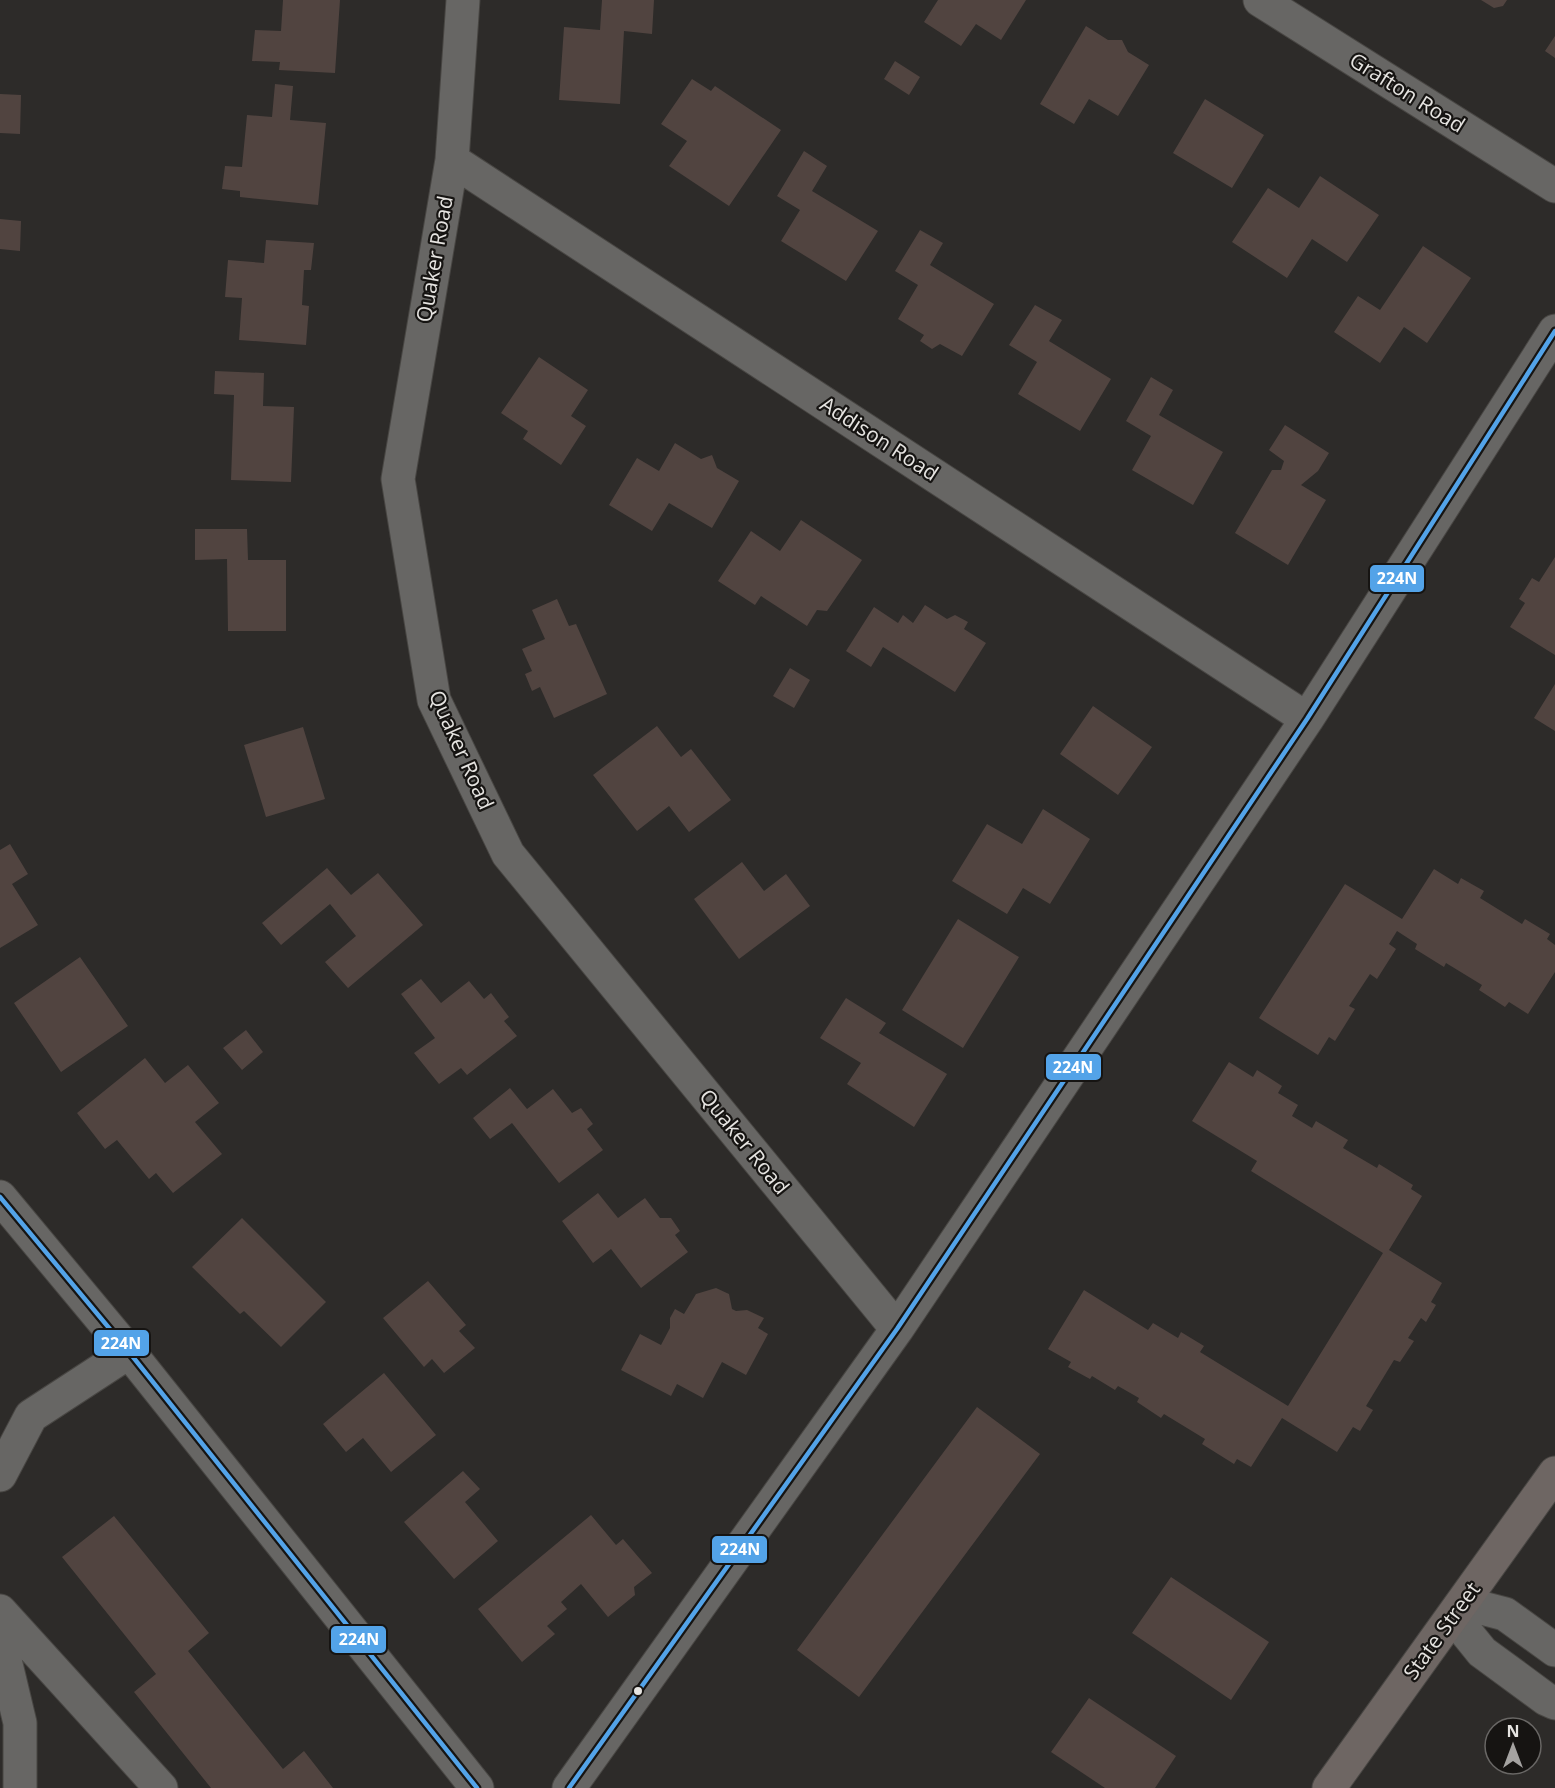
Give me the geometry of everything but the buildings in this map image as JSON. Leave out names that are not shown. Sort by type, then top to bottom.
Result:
[{"type":"main road","name":"State Street","points":[[1329,1788],[1555,1473]]},
{"type":"street","name":"Quaker Road","points":[[463,0],[452,160],[398,479],[434,700],[508,854],[897,1329]]},
{"type":"street","name":"Grafton Road","points":[[1260,0],[1555,186]]},
{"type":"street","name":"Addison Road","points":[[452,160],[1307,719]]},
{"type":"street","points":[[569,1788],[897,1329],[1307,719],[1555,331]]},
{"type":"street","points":[[0,1197],[129,1353],[477,1788]]},
{"type":"street","points":[[0,1475],[31,1416],[129,1353]]},
{"type":"street","points":[[1555,1650],[1505,1614],[1482,1608],[1458,1609],[1465,1631],[1482,1652],[1546,1699],[1555,1703]]},
{"type":"street","points":[[0,1611],[160,1788]]},
{"type":"street","points":[[0,1639],[20,1723],[20,1788]]},
{"type":"transit line","name":"224N","points":[[569,1788],[897,1329],[1307,719],[1555,331]]},
{"type":"transit line","name":"224N","points":[[0,1197],[129,1352],[477,1788]]}]
